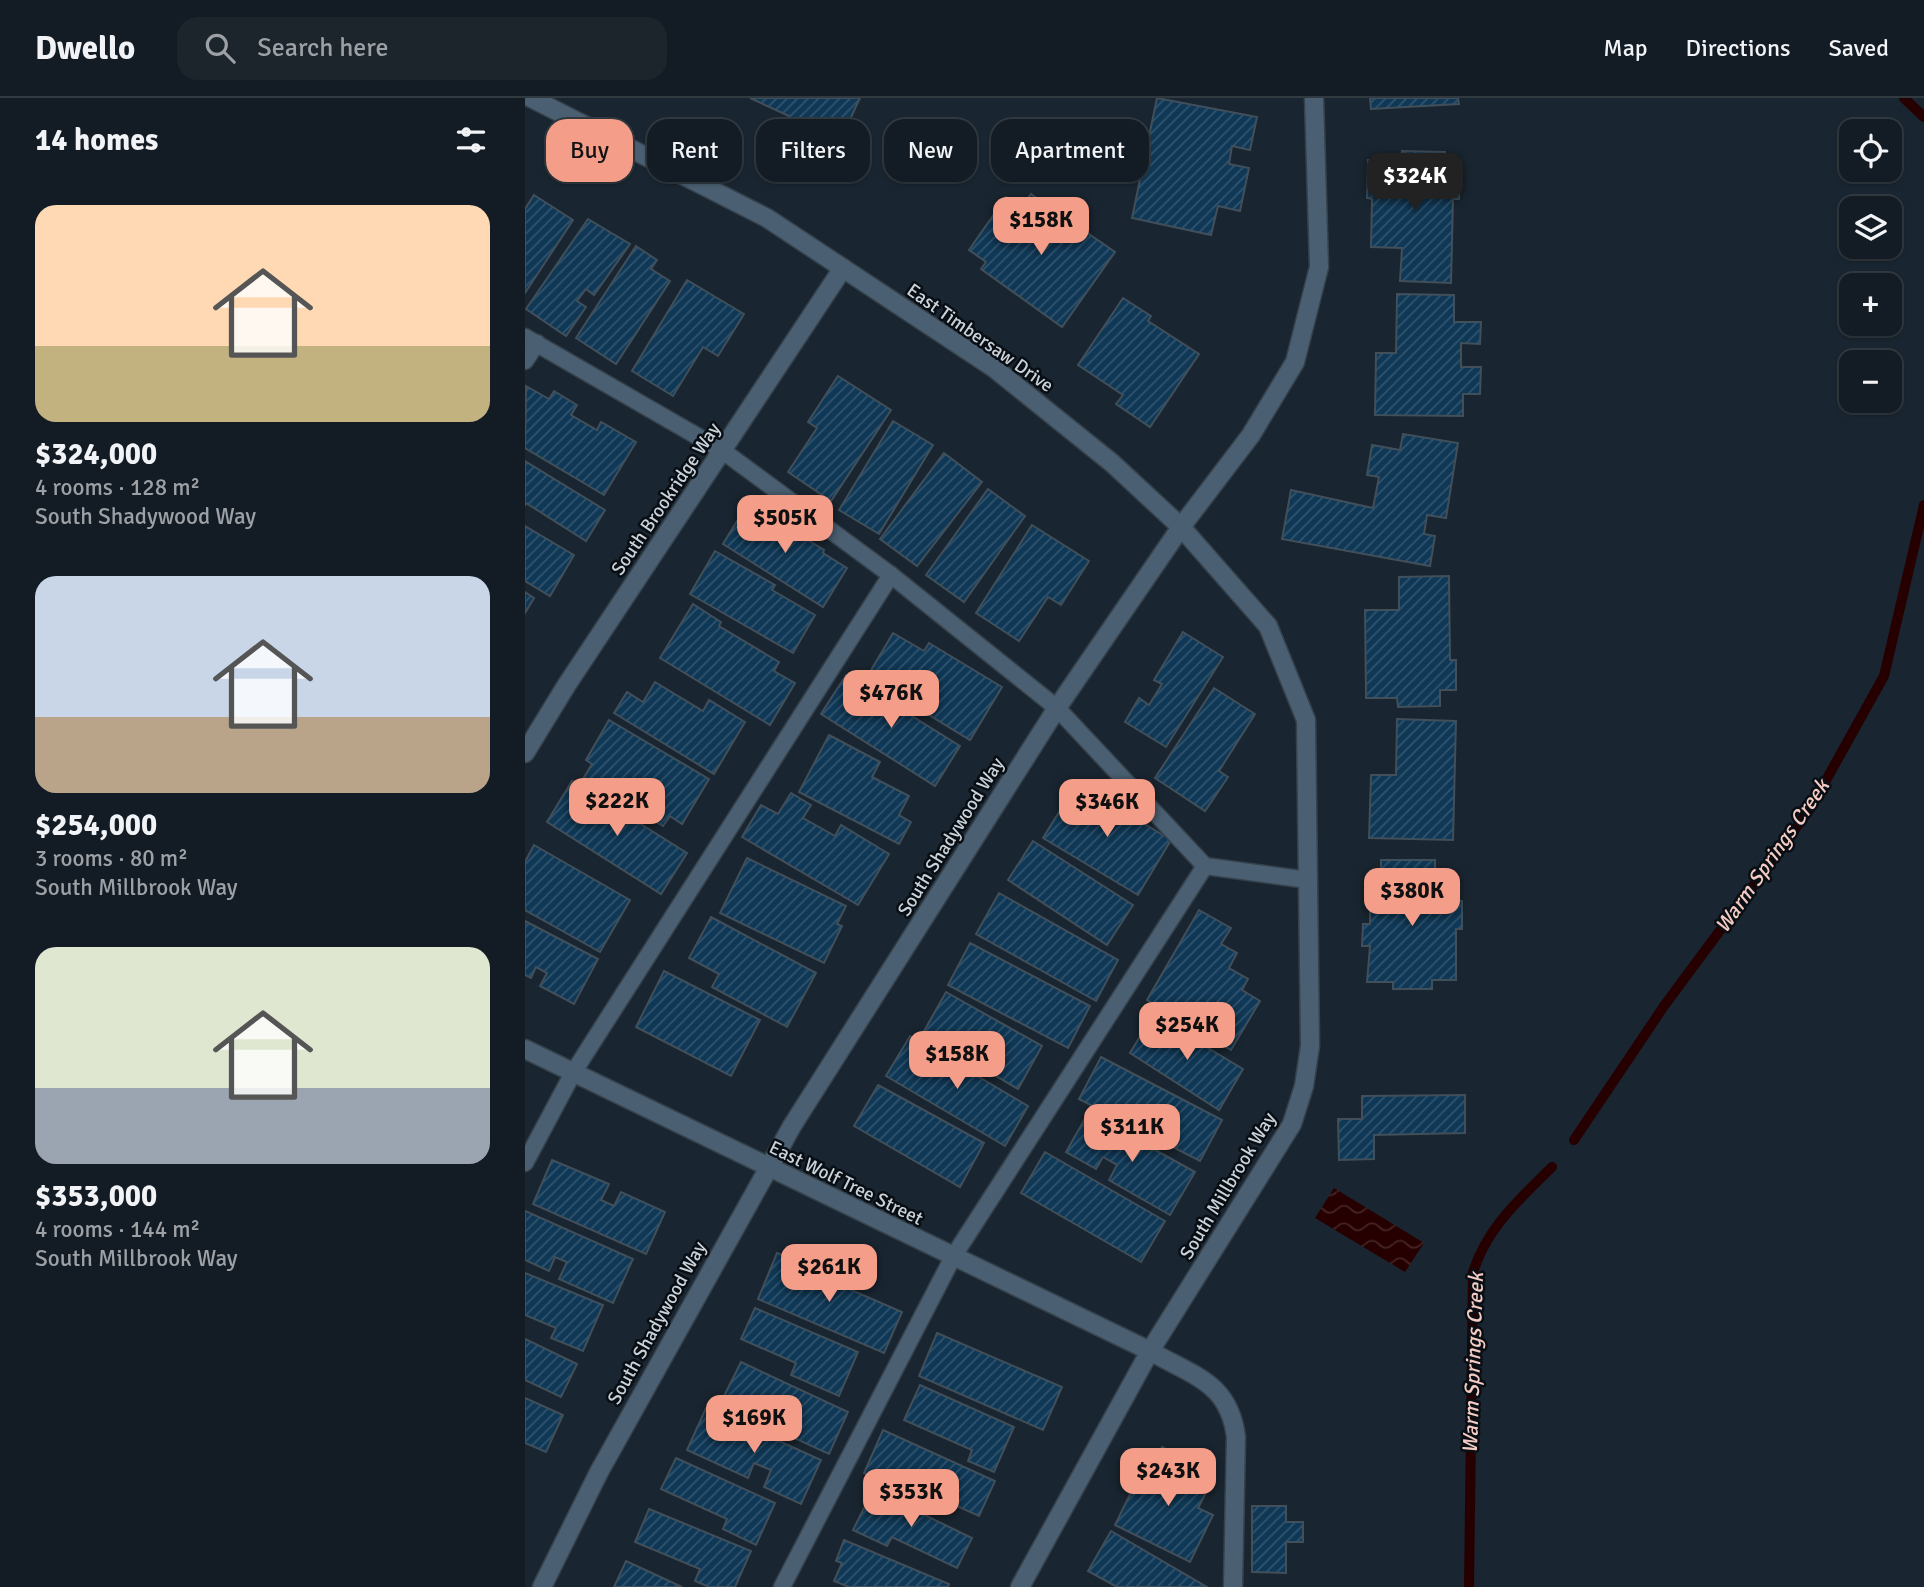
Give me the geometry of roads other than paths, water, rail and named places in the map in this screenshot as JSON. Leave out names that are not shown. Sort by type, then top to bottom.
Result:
[{"type":"street","name":"East Timbersaw Drive","points":[[531,98],[767,218],[994,368],[1112,463],[1181,527],[1268,626],[1306,720]]},
{"type":"street","name":"South Shadywood Way","points":[[542,1587],[599,1472],[792,1126],[1057,708],[1181,527],[1251,435],[1296,362],[1319,267],[1314,98]]},
{"type":"street","name":"South Brookridge Way","points":[[525,754],[566,686],[843,268]]},
{"type":"street","name":"South Millbrook Way","points":[[1020,1587],[1150,1351],[1292,1124],[1304,1086],[1310,1046],[1306,720]]},
{"type":"street","name":"East Wolf Tree Street","points":[[525,1049],[768,1169],[1150,1351],[1212,1386],[1233,1413],[1236,1437],[1233,1587]]},
{"type":"lane","points":[[525,361],[531,340],[723,451],[891,575],[1057,708],[1205,866],[1308,880]]},
{"type":"lane","points":[[525,1163],[573,1073],[891,575]]},
{"type":"lane","points":[[782,1587],[953,1257],[1205,866]]},
{"type":"water","points":[[1334,1188],[1424,1243],[1405,1272],[1315,1218]]},
{"type":"waterway","name":"Warm Springs Creek","points":[[1904,98],[1924,117]]},
{"type":"waterway","name":"Warm Springs Creek","points":[[1574,1140],[1664,1006],[1810,809],[1884,676],[1924,505]]},
{"type":"waterway","name":"Warm Springs Creek","points":[[1469,1587],[1473,1272],[1496,1227],[1552,1167]]}]
